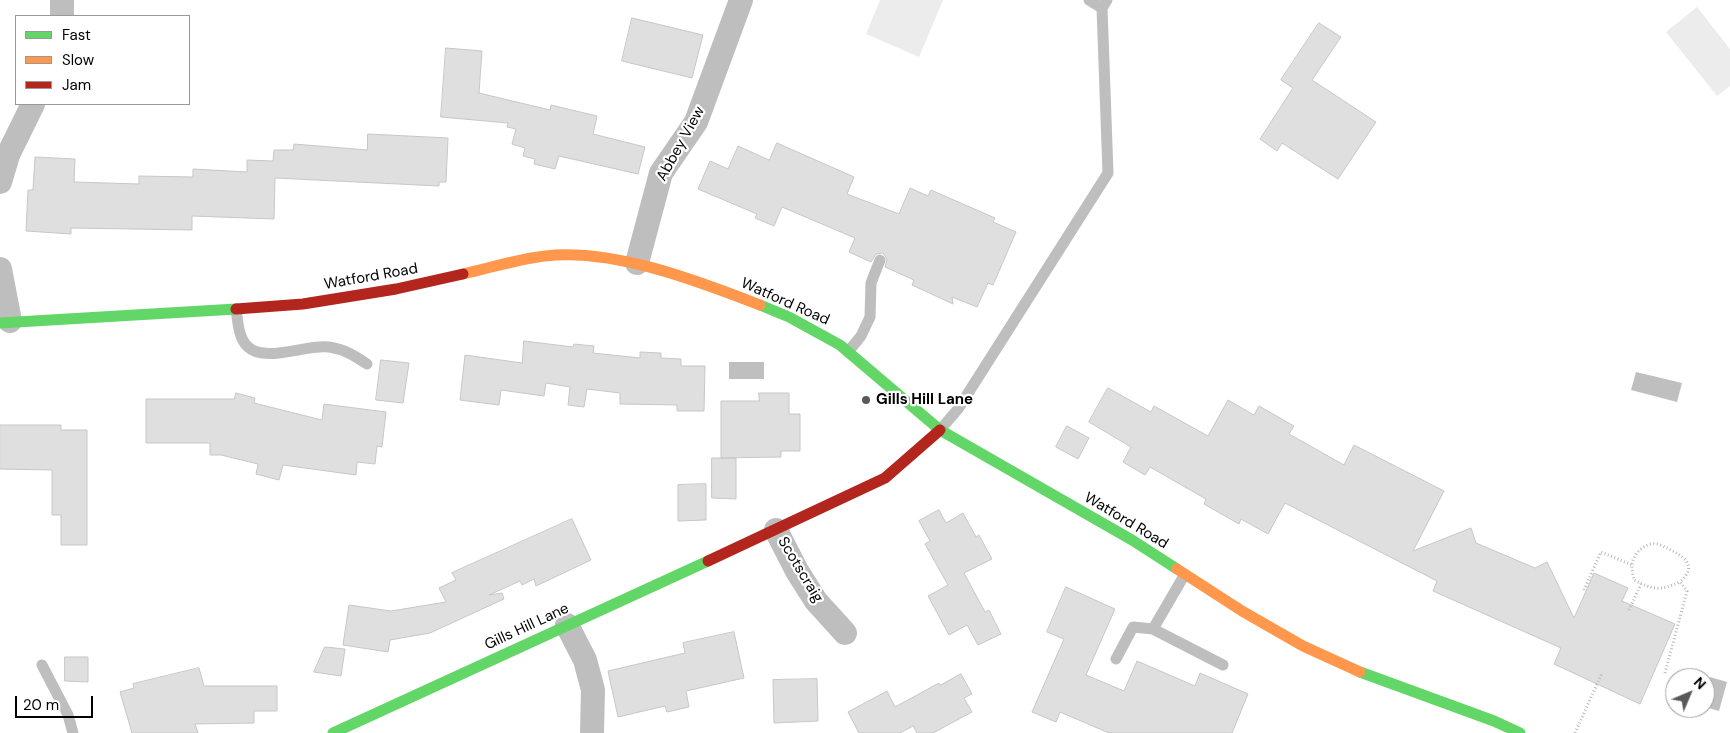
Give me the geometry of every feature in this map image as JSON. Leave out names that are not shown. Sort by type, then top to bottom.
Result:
[{"type":"main road","name":"Watford Road","points":[[5,322],[303,304],[396,289],[544,256],[581,255],[637,263],[734,295],[816,330],[848,352],[940,430],[1132,540],[1242,611],[1303,646],[1362,673],[1494,721],[1520,733]]},
{"type":"main road","name":"Gills Hill Lane","points":[[339,732],[885,478],[940,430]]},
{"type":"street","points":[[62,0],[62,15]]},
{"type":"street","name":"Abbey View","points":[[637,263],[661,174],[696,122],[741,0]]},
{"type":"street","points":[[0,182],[8,155],[33,105]]},
{"type":"street","points":[[0,269],[5,322]]},
{"type":"street","name":"Scotscraig","points":[[776,530],[797,571],[816,601],[845,633]]},
{"type":"street","points":[[567,625],[585,660],[593,690],[592,733]]},
{"type":"lane","points":[[940,430],[958,409],[1108,173],[1104,4],[1089,0]]},
{"type":"lane","points":[[848,352],[861,336],[870,316],[871,283],[880,260]]},
{"type":"lane","points":[[236,309],[242,339],[247,347],[258,352],[273,354],[310,347],[330,347],[349,352],[367,364]]},
{"type":"lane","points":[[1153,629],[1185,574]]},
{"type":"lane","points":[[1116,659],[1133,627],[1153,629],[1223,664]]},
{"type":"lane","points":[[42,665],[68,715],[73,733]]},
{"type":"lane","points":[[1489,733],[1494,721]]},
{"type":"path","points":[[1657,544],[1682,555],[1687,563],[1688,570],[1686,576],[1680,582],[1666,588],[1652,589],[1634,580],[1632,565],[1637,551],[1648,545],[1657,544]]},
{"type":"path","points":[[1584,590],[1601,552],[1632,565]]},
{"type":"path","points":[[1666,668],[1686,591],[1680,582]]},
{"type":"path","points":[[1629,610],[1641,584]]},
{"type":"path","points":[[1575,733],[1602,673]]},
{"type":"shaded area","points":[[880,0],[943,0],[919,57],[866,34]]},
{"type":"shaded area","points":[[1697,7],[1730,49],[1730,86],[1717,96],[1666,32]]},
{"type":"shaded area","points":[[729,362],[764,362],[764,379],[729,379]]},
{"type":"shaded area","points":[[1636,372],[1682,383],[1677,402],[1631,390]]},
{"type":"shaded area","points":[[1715,678],[1727,682],[1719,711],[1715,710]]},
{"type":"building","points":[[632,18],[703,35],[692,78],[622,61]]},
{"type":"building","points":[[1319,23],[1341,37],[1312,80],[1376,122],[1338,179],[1282,143],[1277,151],[1260,139],[1293,88],[1281,80]]},
{"type":"building","points":[[446,48],[482,51],[479,93],[550,110],[551,105],[597,116],[593,134],[645,147],[638,174],[559,156],[555,169],[534,164],[535,159],[523,156],[525,148],[512,144],[516,129],[507,127],[508,123],[441,117]]},
{"type":"building","points":[[368,134],[448,138],[446,182],[439,182],[439,186],[275,178],[274,219],[192,216],[192,230],[71,228],[71,234],[26,231],[28,190],[33,190],[35,157],[75,159],[74,182],[139,184],[139,176],[193,177],[193,169],[247,172],[247,160],[273,161],[274,150],[293,150],[294,144],[367,150]]},
{"type":"building","points":[[777,143],[854,177],[847,194],[899,214],[910,188],[928,196],[931,190],[995,218],[993,222],[1016,232],[993,285],[988,283],[977,307],[952,297],[953,304],[912,285],[914,280],[885,267],[887,259],[883,253],[876,254],[871,262],[849,252],[855,238],[782,207],[774,226],[755,218],[757,214],[698,189],[710,161],[728,169],[738,146],[769,160]]},
{"type":"building","points":[[524,341],[573,347],[574,344],[594,346],[593,353],[640,358],[640,352],[661,353],[661,358],[681,359],[681,366],[705,366],[704,411],[677,411],[677,405],[620,404],[620,393],[587,389],[584,407],[568,405],[570,387],[546,383],[544,396],[501,390],[499,405],[460,400],[465,355],[522,363]]},
{"type":"building","points":[[381,360],[409,363],[403,403],[376,400]]},
{"type":"building","points":[[1108,388],[1151,412],[1154,406],[1208,436],[1228,400],[1254,415],[1259,406],[1294,426],[1289,434],[1344,465],[1354,445],[1444,491],[1413,551],[1471,528],[1476,543],[1535,568],[1547,562],[1574,618],[1594,573],[1628,588],[1622,601],[1675,624],[1640,704],[1554,664],[1561,648],[1433,591],[1437,581],[1285,503],[1268,534],[1241,519],[1239,524],[1204,504],[1206,499],[1150,467],[1145,475],[1123,462],[1131,447],[1089,422]]},
{"type":"building","points":[[236,393],[255,398],[254,403],[322,420],[324,404],[386,412],[382,447],[377,446],[375,464],[357,462],[356,475],[283,465],[279,480],[256,474],[258,464],[221,455],[210,455],[210,443],[146,443],[146,399],[234,399]]},
{"type":"building","points":[[759,393],[789,393],[789,414],[800,414],[800,451],[781,451],[781,457],[721,458],[721,401],[759,401]]},
{"type":"building","points":[[0,425],[61,425],[61,430],[87,430],[87,545],[61,545],[61,515],[52,515],[52,470],[0,469]]},
{"type":"building","points":[[1067,426],[1089,438],[1078,459],[1056,447]]},
{"type":"building","points":[[712,458],[736,458],[736,499],[712,498]]},
{"type":"building","points":[[706,484],[706,520],[678,521],[678,485]]},
{"type":"building","points":[[939,510],[946,523],[963,513],[976,537],[979,535],[992,559],[964,573],[985,612],[989,610],[1001,634],[978,645],[967,625],[949,635],[928,596],[948,585],[925,544],[930,541],[919,521]]},
{"type":"building","points":[[572,519],[591,560],[536,586],[534,579],[522,585],[520,581],[489,595],[502,593],[504,599],[430,633],[390,640],[388,652],[343,645],[349,605],[391,611],[446,602],[439,588],[456,580],[452,573]]},
{"type":"building","points":[[1066,587],[1115,609],[1086,675],[1124,691],[1137,661],[1195,686],[1200,673],[1248,694],[1232,733],[1109,733],[1060,712],[1056,722],[1032,712],[1064,639],[1047,632]]},
{"type":"building","points":[[734,632],[744,678],[686,691],[689,707],[667,712],[665,706],[618,717],[608,671],[685,653],[683,643]]},
{"type":"building","points":[[325,647],[345,649],[341,676],[314,672]]},
{"type":"building","points":[[65,657],[88,657],[88,682],[65,681]]},
{"type":"building","points":[[199,668],[204,686],[277,686],[277,711],[254,711],[254,723],[195,724],[198,733],[132,733],[120,692],[134,688],[133,684]]},
{"type":"building","points":[[961,674],[972,694],[964,698],[972,712],[933,733],[917,733],[913,726],[900,733],[859,733],[848,712],[887,691],[895,707],[939,683],[940,685]]},
{"type":"building","points":[[817,679],[818,721],[774,723],[773,680]]},
{"type":"traffic: fast","points":[[760,305],[789,317],[840,345],[940,430],[1132,540],[1177,569]]},
{"type":"traffic: fast","points":[[0,323],[236,309]]},
{"type":"traffic: fast","points":[[333,733],[708,561]]},
{"type":"traffic: fast","points":[[1360,672],[1494,721],[1520,733]]},
{"type":"traffic: slow","points":[[463,274],[535,257],[571,255],[599,257],[655,268],[760,305]]},
{"type":"traffic: slow","points":[[1177,569],[1242,611],[1303,646],[1360,672]]},
{"type":"traffic: jam","points":[[236,309],[303,304],[396,289],[463,274]]},
{"type":"traffic: jam","points":[[708,561],[885,478],[940,430]]},
{"type":"place","name":"Gills Hill Lane","points":[[866,400]]}]
